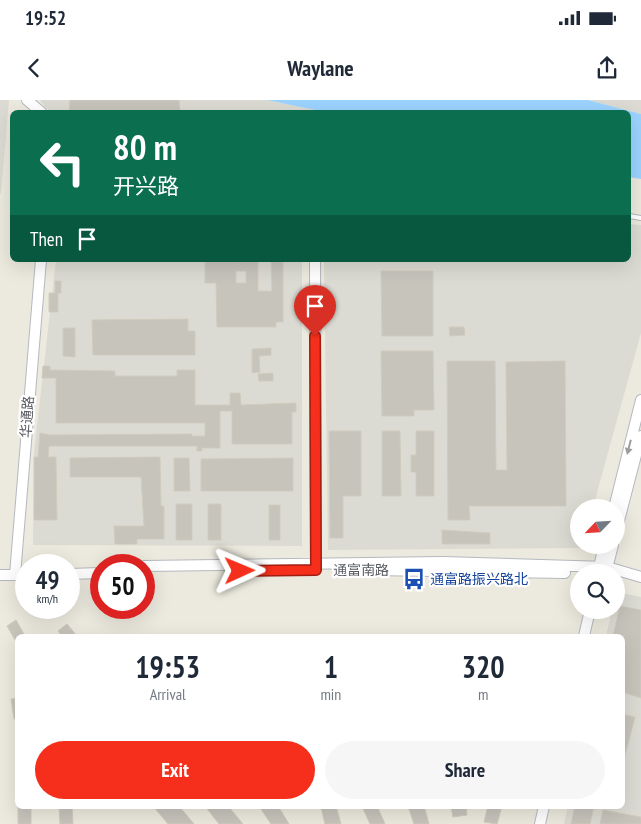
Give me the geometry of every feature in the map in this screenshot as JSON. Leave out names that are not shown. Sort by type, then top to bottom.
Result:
[{"type":"main road","points":[[27,100],[39,110]]},
{"type":"main road","name":"华通路","points":[[16,554],[41,262]]},
{"type":"main road","points":[[315,262],[316,567]]},
{"type":"main road","points":[[616,499],[641,400]]},
{"type":"main road","points":[[625,499],[641,436]]},
{"type":"main road","name":"通富南路","points":[[155,573],[443,562],[570,568]]},
{"type":"main road","name":"通富南路","points":[[155,566],[316,567],[570,573]]},
{"type":"main road","points":[[0,568],[15,572]]},
{"type":"main road","points":[[0,575],[15,572]]},
{"type":"main road","name":"通富南路","points":[[625,574],[641,577]]},
{"type":"main road","name":"通富南路","points":[[625,576],[641,577]]},
{"type":"main road","points":[[585,634],[588,619]]},
{"type":"main road","points":[[540,824],[543,809]]},
{"type":"shaded area","points":[[0,100],[9,100],[1,194],[0,194]]},
{"type":"shaded area","points":[[40,100],[267,100],[315,110],[48,110]]},
{"type":"shaded area","points":[[588,100],[641,100],[641,114]]},
{"type":"shaded area","points":[[631,224],[641,225],[641,333],[595,499],[570,499],[570,548],[328,550],[324,262],[631,262]]},
{"type":"shaded area","points":[[56,262],[302,262],[302,546],[33,545],[34,452]]},
{"type":"shaded area","points":[[625,594],[641,597],[641,824],[564,824],[567,809],[625,809],[625,634],[606,634],[610,619],[625,619]]},
{"type":"water","points":[[267,100],[588,100],[626,110],[315,110]]},
{"type":"water","points":[[631,111],[641,114],[641,179],[631,177]]},
{"type":"building","points":[[70,100],[179,100],[180,110],[69,110]]},
{"type":"building","points":[[205,262],[258,262],[258,291],[272,291],[271,262],[283,262],[283,322],[276,322],[276,327],[217,327],[216,283],[205,283]],"holes":[[[236,271],[246,271],[246,283],[236,283]]]},
{"type":"building","points":[[381,271],[433,271],[433,336],[382,336]]},
{"type":"building","points":[[55,281],[61,281],[61,293],[58,293],[58,312],[49,312],[49,293],[55,293]]},
{"type":"building","points":[[188,319],[188,331],[195,331],[195,355],[93,355],[92,320]]},
{"type":"building","points":[[449,327],[464,327],[465,335],[450,336]]},
{"type":"building","points":[[63,328],[75,328],[75,357],[63,356]]},
{"type":"building","points":[[271,348],[271,355],[259,356],[260,372],[252,373],[252,349]]},
{"type":"building","points":[[381,351],[433,351],[434,410],[414,410],[414,416],[382,416]]},
{"type":"building","points":[[447,361],[495,361],[496,470],[507,470],[506,362],[565,361],[566,506],[469,506],[470,520],[448,520]]},
{"type":"building","points":[[43,366],[50,366],[50,370],[115,371],[115,376],[177,376],[177,370],[195,370],[195,405],[230,405],[230,393],[240,393],[241,405],[296,403],[296,412],[292,412],[292,444],[232,444],[232,411],[220,411],[220,448],[202,448],[202,451],[197,451],[197,446],[49,446],[48,457],[56,457],[57,520],[34,520],[34,457],[38,457],[40,433],[50,435],[192,434],[192,436],[205,436],[205,423],[56,423],[56,378],[42,378]]},
{"type":"building","points":[[273,373],[273,381],[259,381],[258,374]]},
{"type":"building","points":[[329,431],[361,431],[361,496],[343,496],[343,538],[330,538]]},
{"type":"building","points":[[382,431],[400,431],[401,496],[382,496]]},
{"type":"building","points":[[416,431],[434,431],[434,496],[416,496],[416,472],[411,472],[411,455],[416,455]]},
{"type":"building","points":[[160,457],[161,506],[164,506],[164,539],[137,539],[137,544],[115,544],[114,526],[144,526],[141,477],[70,477],[70,458]]},
{"type":"building","points":[[174,458],[189,458],[190,491],[174,491]]},
{"type":"building","points":[[293,458],[293,491],[201,491],[201,459]]},
{"type":"building","points":[[176,504],[192,504],[192,540],[176,540]]},
{"type":"building","points":[[208,504],[221,504],[221,540],[208,540]]},
{"type":"building","points":[[269,505],[280,505],[280,540],[269,540]]},
{"type":"building","points":[[442,530],[490,533],[490,544],[442,544]]},
{"type":"building","points":[[625,607],[641,610],[641,698],[625,693],[625,634],[613,634],[617,619],[625,619]]},
{"type":"building","points":[[16,620],[24,634],[15,634],[15,640],[7,626]]},
{"type":"building","points":[[67,624],[75,634],[60,634],[58,631]]},
{"type":"building","points":[[15,698],[15,719],[14,719],[11,699]]},
{"type":"building","points":[[625,715],[635,717],[625,755]]},
{"type":"building","points":[[18,809],[31,809],[31,824],[18,824]]},
{"type":"building","points":[[59,809],[72,809],[73,824],[60,824]]},
{"type":"building","points":[[156,809],[182,809],[194,824],[168,824]]},
{"type":"building","points":[[207,809],[230,809],[243,824],[219,824]]},
{"type":"building","points":[[261,809],[280,809],[289,824],[271,824]]},
{"type":"building","points":[[321,809],[337,809],[341,824],[325,824]]},
{"type":"building","points":[[363,809],[378,809],[385,824],[370,824]]},
{"type":"building","points":[[409,809],[425,809],[429,824],[414,824]]},
{"type":"building","points":[[452,809],[466,809],[467,815],[453,817]]},
{"type":"building","points":[[487,809],[501,809],[497,824],[484,822]]},
{"type":"building","points":[[574,809],[593,809],[590,824],[571,824]]},
{"type":"building","points":[[603,810],[641,817],[641,824],[600,824]]},
{"type":"place","name":"通富路振兴路北","points":[[414,579]]},
{"type":"route","points":[[240,571],[316,570],[315,336]]}]
